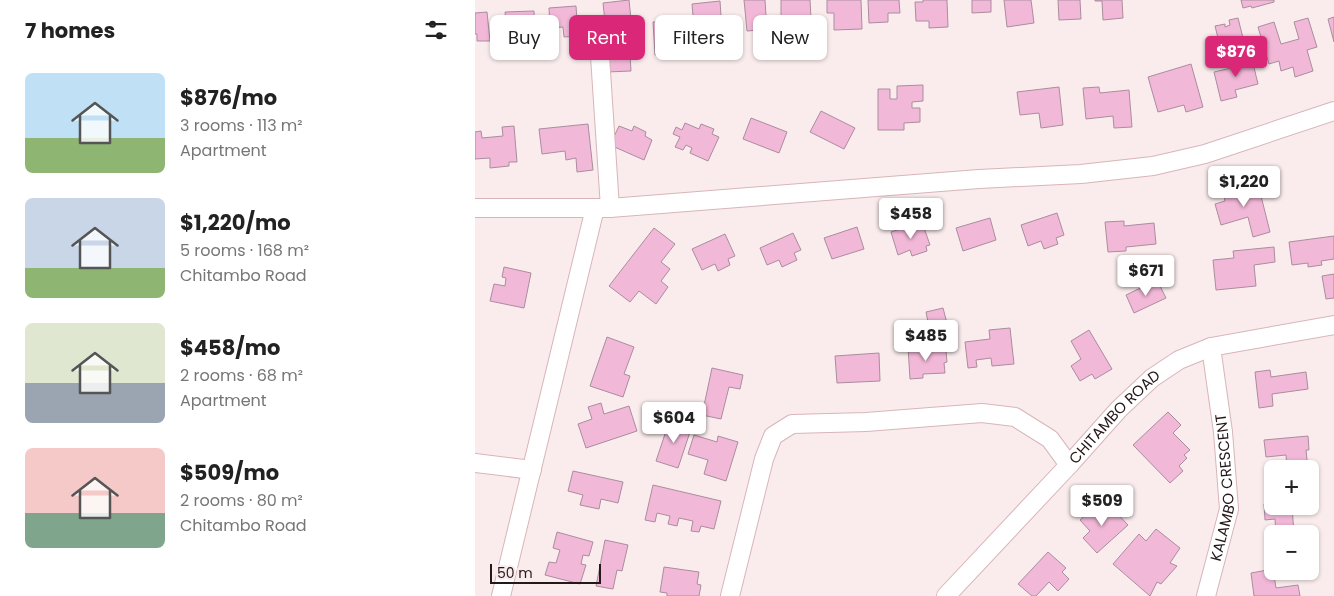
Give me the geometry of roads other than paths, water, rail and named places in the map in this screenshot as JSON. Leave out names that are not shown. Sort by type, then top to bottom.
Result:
[{"type":"street","points":[[501,596],[532,470],[603,208],[599,60]]},
{"type":"street","points":[[475,208],[603,208],[979,179],[1081,174],[1153,166],[1205,154],[1334,110]]},
{"type":"street","name":"CHITAMBO ROAD","points":[[946,596],[1119,409],[1152,378],[1179,360],[1211,347],[1334,325]]},
{"type":"street","name":"KALAMBO CRESCENT","points":[[1206,596],[1229,509],[1223,432],[1211,347]]},
{"type":"street","points":[[730,596],[764,459],[773,436],[792,424],[866,422],[982,413],[1015,417],[1050,439],[1069,465]]},
{"type":"street","points":[[475,463],[532,470]]}]
